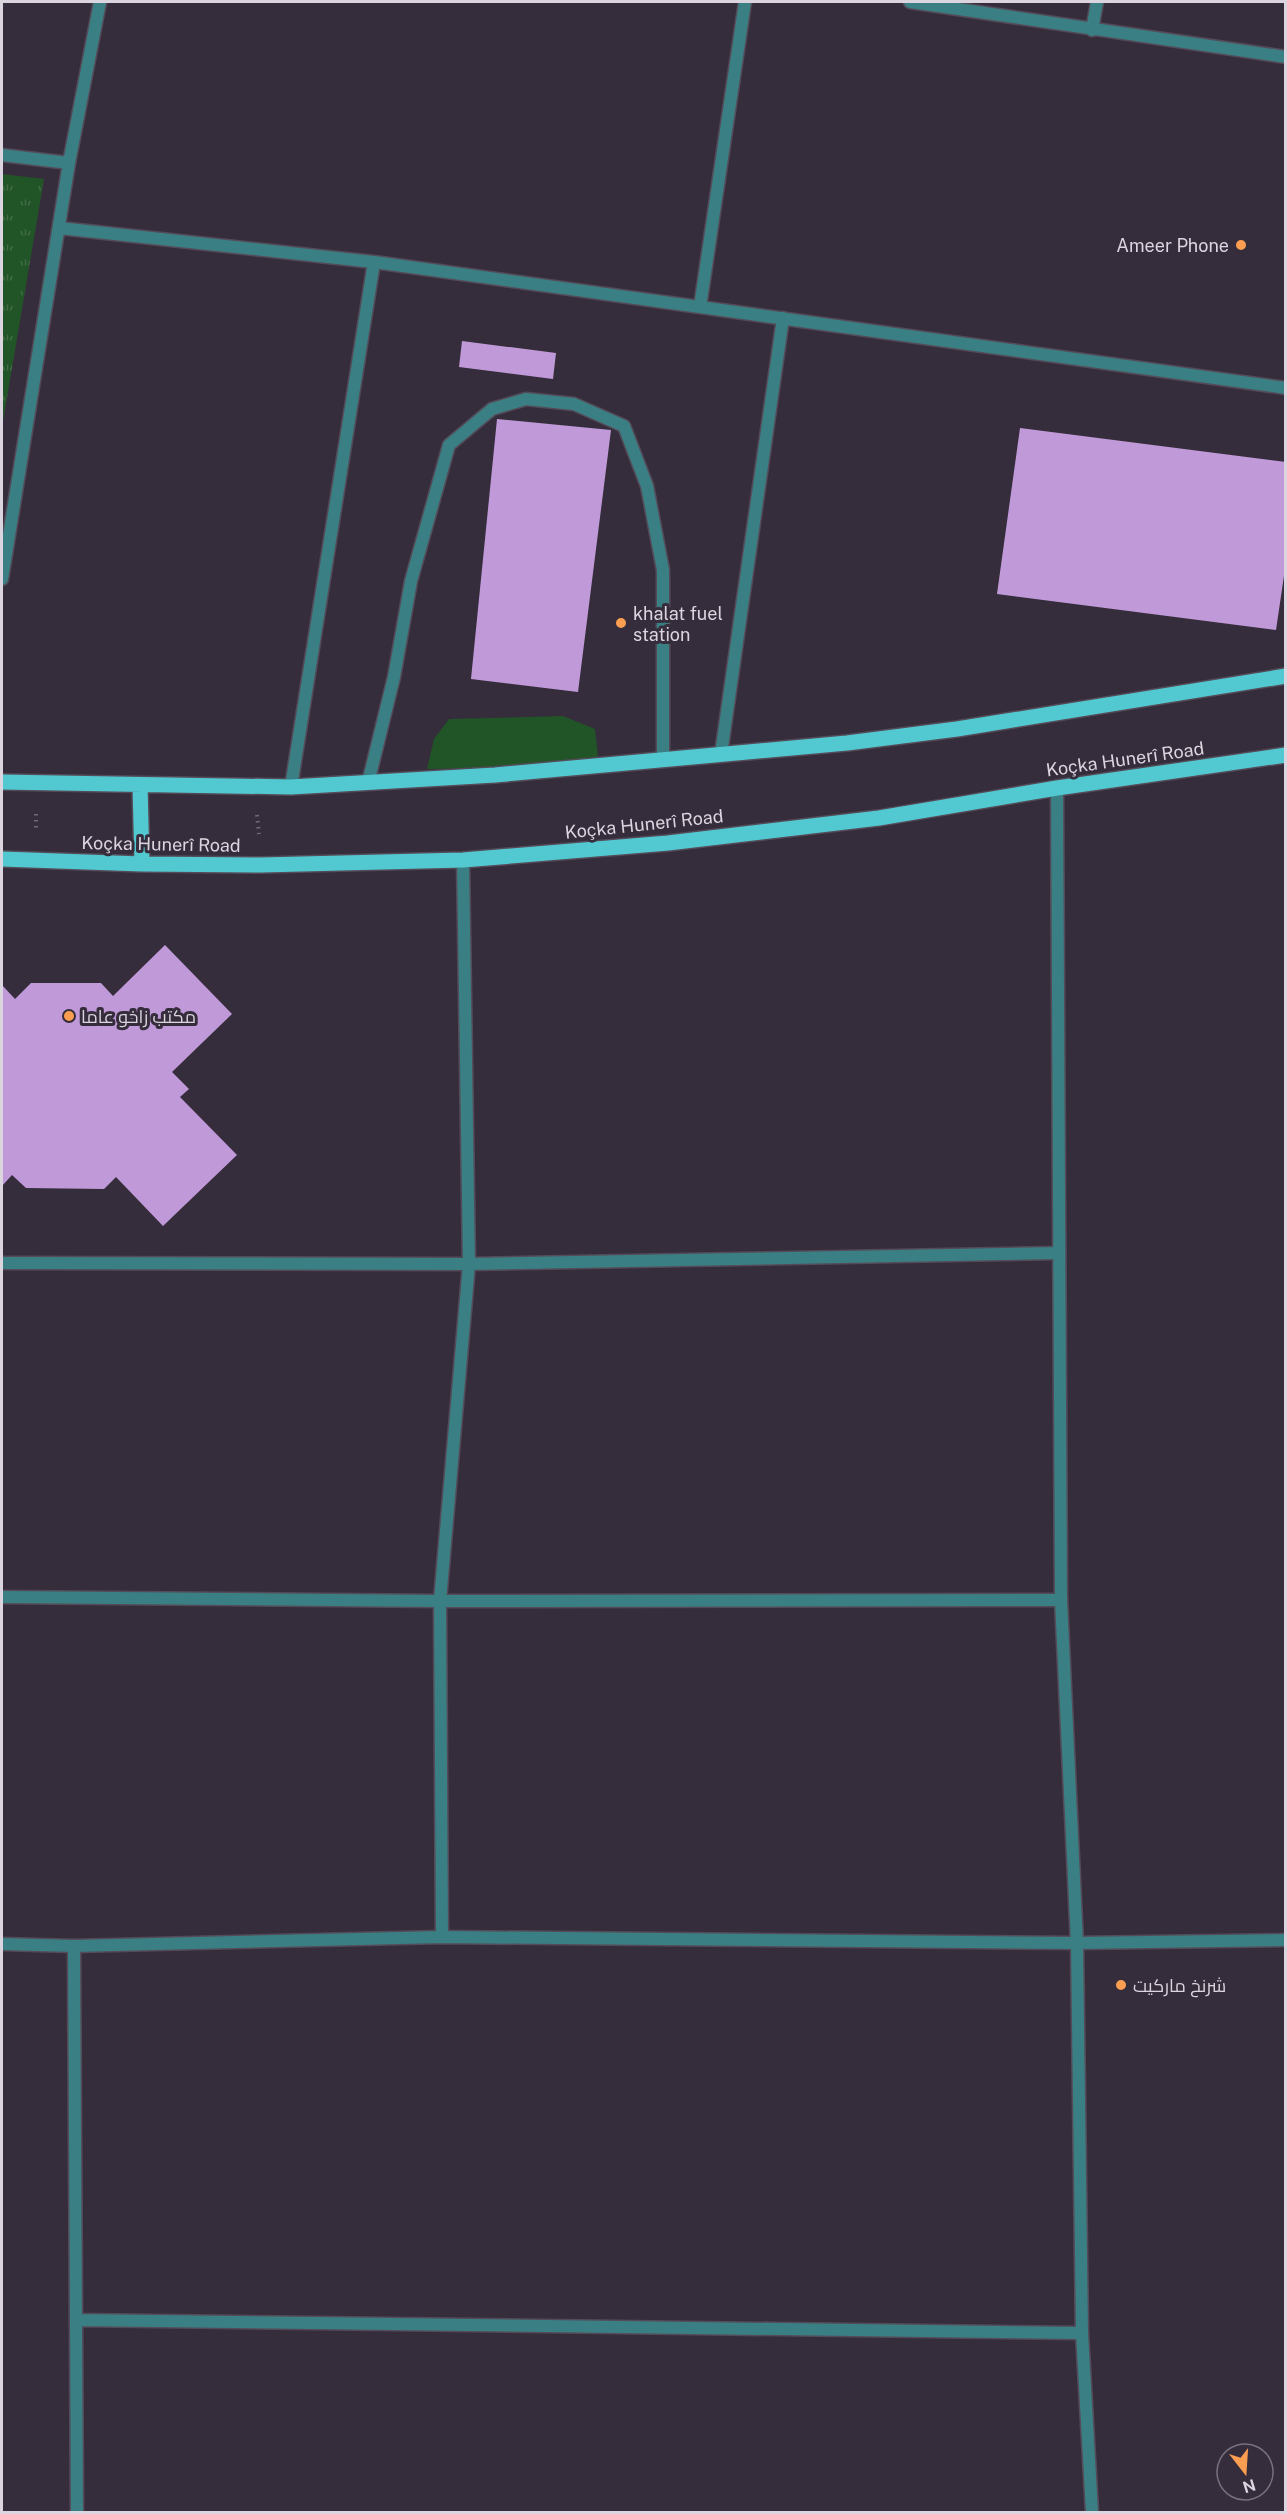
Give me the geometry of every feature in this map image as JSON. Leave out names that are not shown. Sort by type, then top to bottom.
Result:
[{"type":"main road","points":[[2,782],[291,787],[495,775],[847,743],[957,729],[1286,676]]},
{"type":"main road","name":"Koçka Hunerî Road","points":[[2,859],[261,865],[463,860],[668,843],[879,818],[1057,788],[1286,755]]},
{"type":"main road","points":[[140,785],[142,864]]},
{"type":"street","points":[[2,579],[69,163],[100,2]]},
{"type":"street","points":[[700,307],[745,2]]},
{"type":"street","points":[[910,2],[1286,57]]},
{"type":"street","points":[[1092,30],[1097,2]]},
{"type":"street","points":[[2,155],[69,163]]},
{"type":"street","points":[[59,228],[374,262],[1286,388]]},
{"type":"street","points":[[291,787],[374,262]]},
{"type":"street","points":[[721,754],[783,318]]},
{"type":"street","points":[[368,783],[393,677],[411,581],[449,445],[492,409],[526,399],[574,404],[624,426],[647,486],[663,570],[663,759]]},
{"type":"street","points":[[1057,788],[1061,1600],[1077,1943],[1082,2333],[1092,2512]]},
{"type":"street","points":[[442,1937],[440,1601],[469,1264],[463,860]]},
{"type":"street","points":[[2,1263],[469,1264],[1059,1253]]},
{"type":"street","points":[[2,1597],[440,1601],[1061,1600]]},
{"type":"street","points":[[2,1944],[74,1946],[442,1937],[1077,1943],[1286,1940]]},
{"type":"street","points":[[74,1946],[77,2512]]},
{"type":"street","points":[[76,2320],[1082,2333]]},
{"type":"path","points":[[35,783],[36,861]]},
{"type":"path","points":[[256,787],[261,865]]},
{"type":"green space","points":[[2,174],[44,179],[2,427]]},
{"type":"green space","points":[[563,716],[595,729],[599,766],[427,769],[434,739],[449,719]]},
{"type":"building","points":[[462,341],[556,353],[553,379],[459,367]]},
{"type":"building","points":[[497,419],[611,430],[578,692],[471,679]]},
{"type":"building","points":[[1020,428],[1286,462],[1286,562],[1276,630],[997,594]]},
{"type":"building","points":[[165,945],[232,1014],[172,1072],[189,1089],[180,1097],[237,1155],[163,1226],[116,1177],[104,1189],[26,1188],[12,1175],[2,1186],[2,985],[15,999],[31,983],[101,983],[113,996]]},
{"type":"place","name":"Ameer Phone","points":[[1241,245]]},
{"type":"place","name":"khalat fuel station","points":[[621,623]]},
{"type":"place","name":"مكتب زاخو عاما","points":[[69,1016]]},
{"type":"place","name":"شرنخ ماركيت","points":[[1121,1985]]}]
